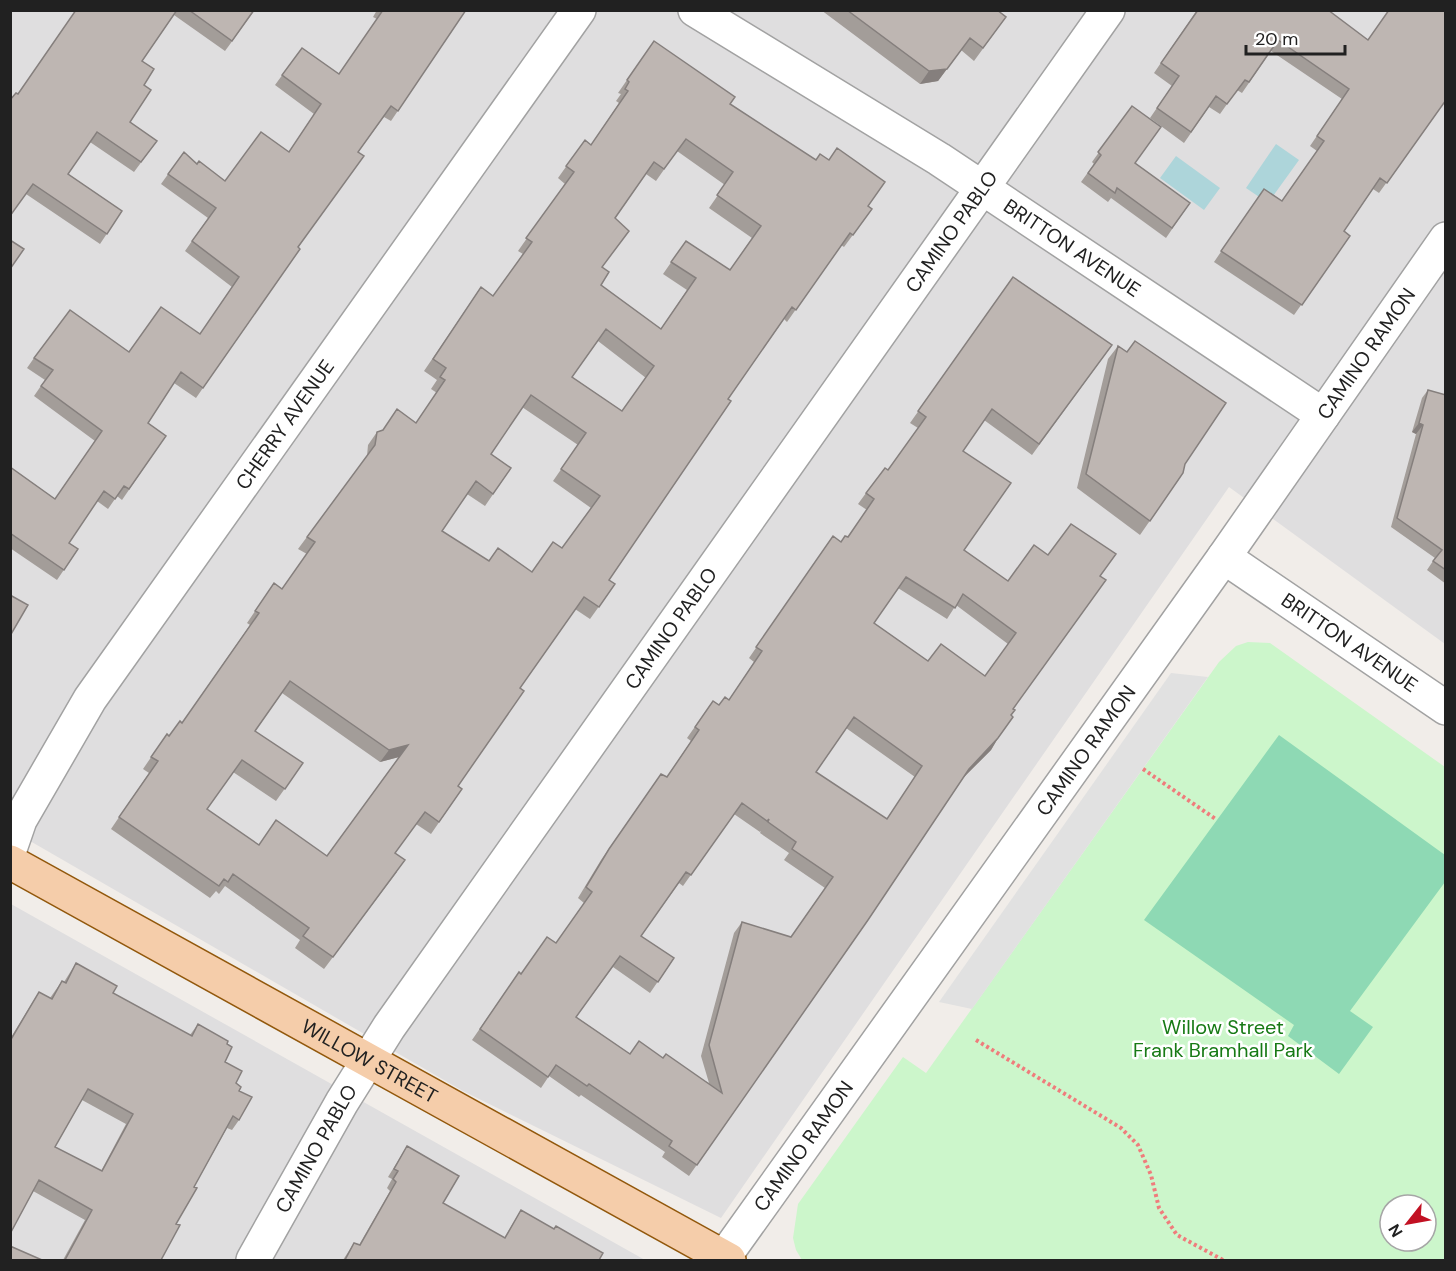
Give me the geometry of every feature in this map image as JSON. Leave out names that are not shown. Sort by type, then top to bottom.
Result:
[{"type":"main road","name":"WILLOW STREET","points":[[10,862],[369,1059],[725,1260]]},
{"type":"street","name":"CHERRY AVENUE","points":[[10,849],[22,815],[90,699],[579,10]]},
{"type":"street","name":"BRITTON AVENUE","points":[[695,10],[982,189],[1323,415]]},
{"type":"street","name":"CAMINO PABLO","points":[[253,1260],[369,1059],[1108,10]]},
{"type":"street","name":"CAMINO RAMON","points":[[725,1260],[1224,557],[1446,239]]},
{"type":"street","name":"BRITTON AVENUE","points":[[1224,557],[1446,708]]},
{"type":"path","points":[[1143,769],[1217,820]]},
{"type":"path","points":[[976,1040],[1121,1128],[1138,1145],[1151,1175],[1159,1208],[1177,1235],[1223,1260]]},
{"type":"shaded area","points":[[11,11],[1445,11],[1445,644],[1229,487],[721,1218],[463,1091],[11,830]]},
{"type":"shaded area","points":[[1171,673],[1208,677],[972,1009],[939,1002]]},
{"type":"shaded area","points":[[11,904],[645,1260],[11,1260]]},
{"type":"green space","name":"Willow Street Frank Bramhall Park","points":[[1248,642],[1270,643],[1445,767],[1445,1260],[802,1260],[793,1238],[798,1204],[903,1057],[926,1073],[1219,662],[1236,646]]},
{"type":"green space","points":[[1279,735],[1445,855],[1445,882],[1350,1011],[1373,1027],[1339,1074],[1288,1036],[1294,1025],[1144,920]]},
{"type":"water","points":[[1276,144],[1299,160],[1268,203],[1246,188]]},
{"type":"water","points":[[1176,156],[1220,188],[1204,210],[1160,178]]},
{"type":"building","points":[[76,10],[177,10],[142,61],[154,69],[144,85],[151,90],[130,122],[157,141],[141,162],[97,132],[68,174],[122,211],[107,234],[33,184],[10,216],[10,100],[16,93],[18,94]]},
{"type":"building","points":[[189,10],[254,10],[232,41]]},
{"type":"building","points":[[383,10],[466,10],[398,111],[391,106],[358,152],[364,156],[298,247],[300,249],[203,388],[181,372],[148,423],[166,436],[129,489],[124,486],[115,499],[104,491],[69,543],[78,549],[64,570],[10,533],[10,467],[55,499],[102,431],[41,386],[53,370],[34,358],[70,310],[129,352],[161,307],[200,334],[239,277],[192,241],[216,208],[168,174],[184,152],[197,164],[199,161],[225,181],[261,132],[289,152],[321,104],[282,75],[302,48],[339,74]]},
{"type":"building","points":[[847,10],[997,10],[1006,17],[983,48],[970,38],[947,69],[929,71]]},
{"type":"building","points":[[1198,10],[1328,10],[1368,40],[1389,10],[1446,10],[1446,100],[1387,183],[1380,178],[1344,231],[1350,236],[1302,305],[1221,251],[1264,189],[1282,201],[1324,141],[1317,136],[1349,89],[1278,40],[1249,82],[1245,80],[1227,104],[1216,96],[1191,132],[1157,108],[1179,76],[1161,63]]},
{"type":"building","points":[[654,41],[735,97],[730,104],[816,160],[820,154],[829,160],[837,148],[885,182],[868,206],[872,209],[853,235],[850,233],[796,310],[792,307],[728,399],[731,401],[609,580],[615,584],[599,607],[584,597],[520,688],[524,691],[458,786],[462,789],[439,822],[425,812],[395,853],[405,860],[333,957],[303,936],[309,928],[233,874],[228,882],[224,879],[219,886],[119,817],[158,761],[151,757],[167,734],[169,736],[180,721],[182,723],[259,613],[255,611],[274,583],[282,589],[315,542],[307,537],[375,445],[377,432],[383,430],[397,409],[416,423],[445,380],[440,377],[446,368],[433,359],[481,287],[493,296],[532,242],[526,238],[574,172],[566,166],[585,140],[591,145],[628,91],[625,89],[629,82],[627,80]],"holes":[[[686,139],[733,172],[717,195],[761,226],[730,270],[686,241],[671,262],[696,278],[661,329],[601,285],[609,272],[602,267],[629,231],[615,218],[654,162],[664,169]],[[606,329],[654,366],[622,411],[572,377]],[[531,395],[586,433],[561,469],[600,496],[562,548],[553,542],[532,572],[498,548],[489,561],[442,531],[476,481],[493,494],[511,468],[491,454]],[[290,681],[389,750],[408,745],[327,856],[276,820],[259,845],[207,809],[242,760],[285,789],[303,763],[255,731]]]},
{"type":"building","points":[[1132,106],[1161,127],[1135,163],[1190,203],[1172,228],[1117,188],[1115,193],[1088,173],[1101,155],[1098,152]]},
{"type":"building","points":[[10,240],[24,249],[10,269]]},
{"type":"building","points":[[1013,277],[1112,345],[1039,444],[992,409],[963,451],[1011,483],[964,550],[1008,581],[1034,545],[1048,555],[1071,524],[1116,554],[1100,576],[1106,580],[1013,709],[1015,710],[1011,715],[1013,717],[998,738],[969,769],[868,920],[697,1165],[669,1146],[672,1141],[589,1084],[587,1086],[556,1065],[548,1077],[480,1029],[519,972],[521,974],[547,937],[556,943],[592,892],[586,887],[609,849],[661,774],[667,777],[699,730],[695,727],[713,701],[719,705],[725,697],[729,700],[762,651],[756,647],[833,536],[841,542],[845,536],[848,537],[874,499],[866,493],[885,468],[888,470],[926,417],[918,411]],"holes":[[[906,577],[955,608],[963,594],[1016,633],[985,676],[941,644],[928,661],[874,623]],[[854,717],[922,766],[887,819],[816,772]],[[742,803],[767,821],[769,819],[768,822],[796,842],[792,849],[833,877],[791,937],[742,922],[709,1045],[722,1093],[666,1054],[663,1058],[639,1041],[630,1054],[576,1017],[620,956],[658,982],[674,958],[641,936],[686,872],[691,875]]]},
{"type":"building","points":[[1135,341],[1226,403],[1150,521],[1086,474],[1118,346],[1127,352]]},
{"type":"building","points":[[1428,390],[1446,395],[1446,570],[1433,561],[1442,550],[1397,518],[1423,425],[1419,423]]},
{"type":"building","points":[[10,595],[28,605],[10,636]]},
{"type":"building","points":[[76,963],[117,986],[113,993],[192,1036],[198,1024],[228,1041],[227,1044],[232,1047],[225,1062],[242,1071],[236,1083],[241,1087],[239,1091],[252,1097],[239,1120],[233,1116],[194,1187],[197,1188],[176,1224],[180,1225],[161,1260],[65,1260],[92,1210],[39,1180],[10,1234],[10,1041],[39,992],[52,999],[62,981],[66,983]],"holes":[[[88,1089],[133,1114],[102,1171],[55,1147]]]},
{"type":"building","points":[[407,1146],[459,1176],[443,1203],[505,1238],[521,1210],[554,1229],[556,1226],[603,1253],[599,1260],[345,1260],[354,1243],[360,1245],[396,1182],[393,1179],[398,1171],[394,1169]]},
{"type":"building","points":[[10,1246],[42,1260],[10,1260]]}]
